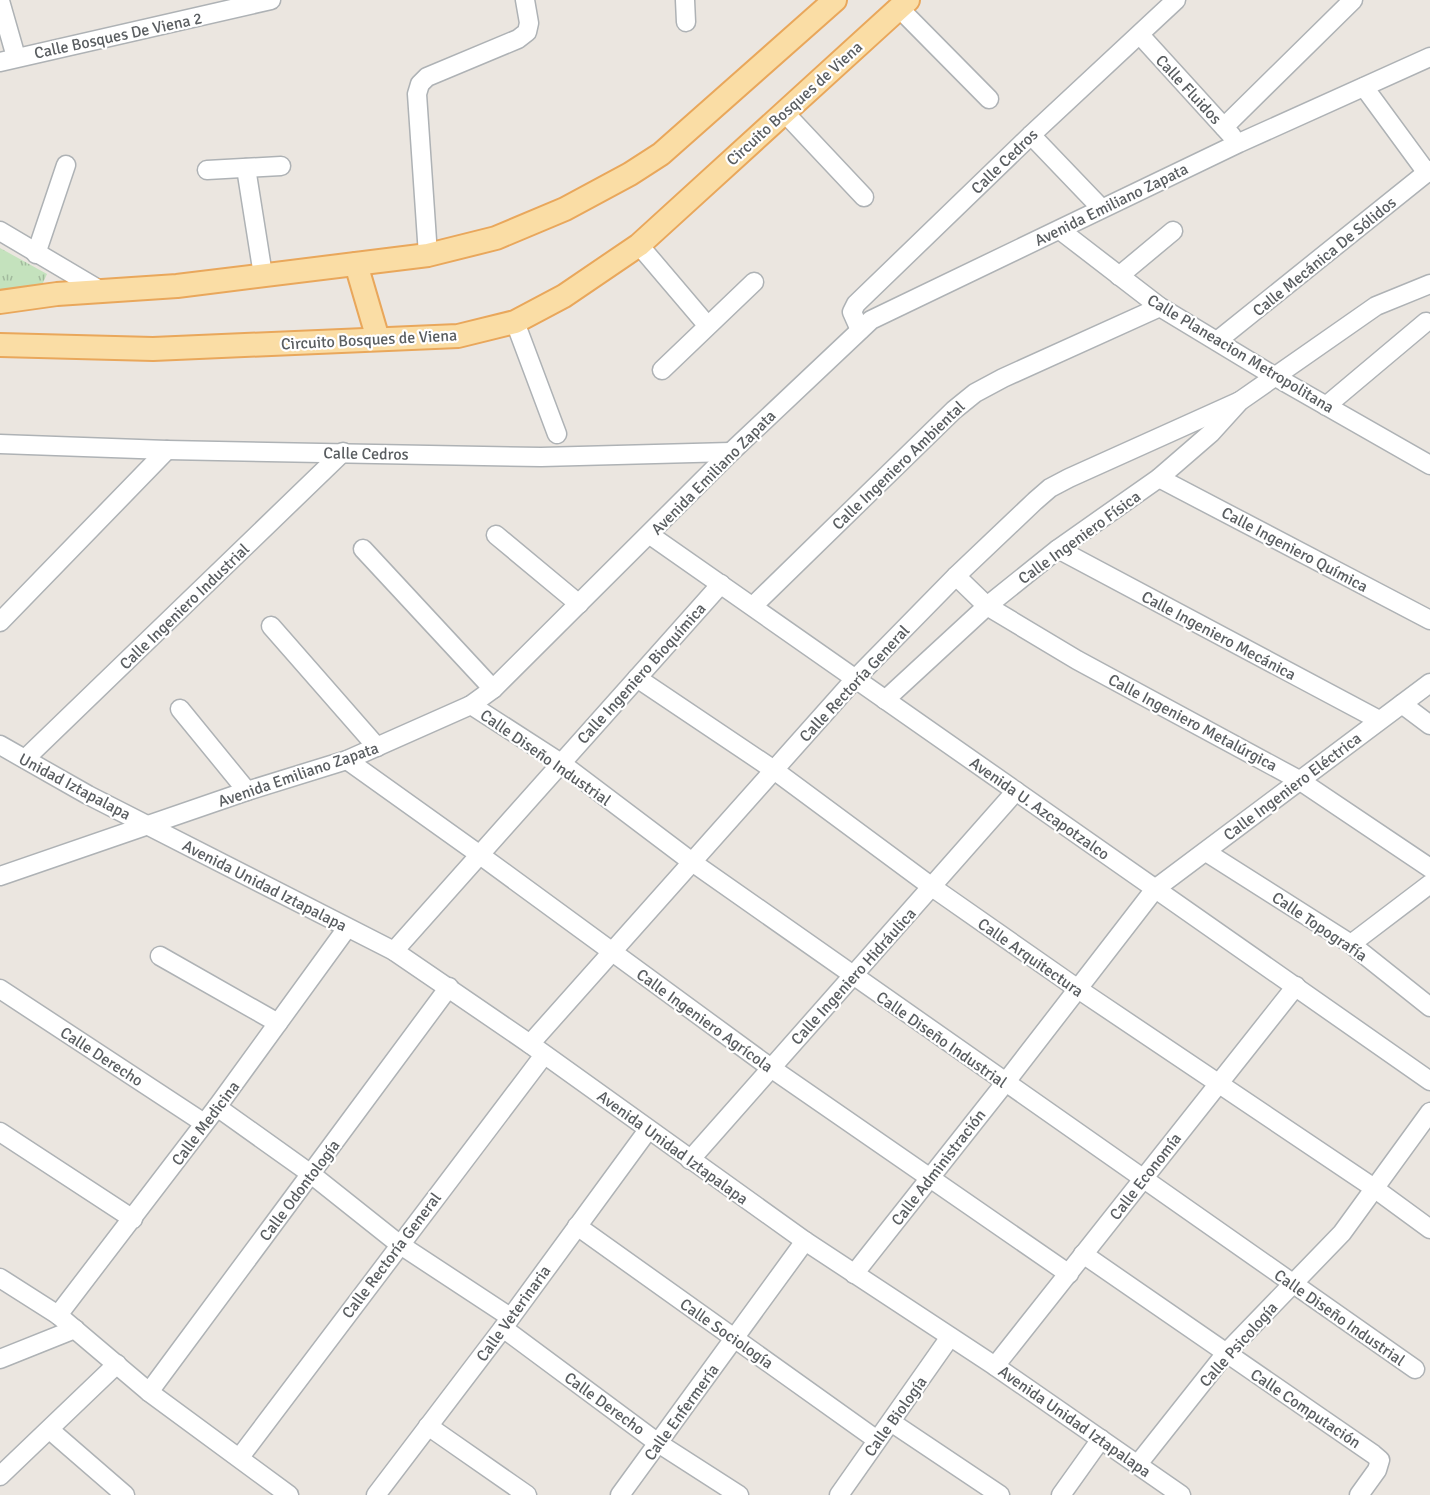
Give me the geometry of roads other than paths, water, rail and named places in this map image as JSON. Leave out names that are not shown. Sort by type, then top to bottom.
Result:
[{"type":"main road","points":[[0,302],[57,294],[177,286],[428,255],[506,234],[565,210],[661,154],[834,0]]},
{"type":"main road","name":"Circuito Bosques de Viena","points":[[0,345],[153,349],[458,336],[515,322],[564,296],[639,245],[903,4]]},
{"type":"main road","points":[[356,264],[378,339]]},
{"type":"street","name":"Calle Bosques De Viena 2","points":[[8,59],[271,0]]},
{"type":"street","points":[[428,255],[417,94],[420,84],[427,77],[518,39],[527,32],[529,23],[525,0]]},
{"type":"street","points":[[685,0],[686,22]]},
{"type":"street","name":"Calle Cedros","points":[[860,330],[852,312],[856,304],[1031,135],[1176,0]]},
{"type":"street","points":[[1224,127],[1353,0]]},
{"type":"street","points":[[0,1],[8,59]]},
{"type":"street","points":[[903,4],[989,99]]},
{"type":"street","name":"Calle Fluidos","points":[[1140,35],[1239,142]]},
{"type":"street","name":"Avenida Emiliano Zapata","points":[[0,876],[247,791],[347,760],[471,705],[493,689],[731,452],[871,320],[1239,142],[1430,57]]},
{"type":"street","points":[[1364,87],[1428,172]]},
{"type":"street","points":[[783,112],[864,197]]},
{"type":"street","points":[[1031,135],[1101,208]]},
{"type":"street","points":[[36,254],[66,165]]},
{"type":"street","points":[[207,170],[281,166]]},
{"type":"street","points":[[246,168],[263,275]]},
{"type":"street","name":"Calle Mecánica De Sólidos","points":[[1218,341],[1428,172]]},
{"type":"street","name":"Calle Planeacion Metropolitana","points":[[1060,230],[1160,307],[1274,376],[1430,465]]},
{"type":"street","points":[[0,231],[103,292]]},
{"type":"street","points":[[1119,276],[1173,231]]},
{"type":"street","points":[[639,245],[707,325]]},
{"type":"street","points":[[662,370],[754,282]]},
{"type":"street","name":"Calle Ingeniero Física","points":[[885,700],[987,606],[1058,549],[1159,478],[1211,433],[1240,401],[1376,306],[1430,284]]},
{"type":"street","name":"Calle Ingeniero Ambiental","points":[[753,606],[954,410],[975,393],[1160,307]]},
{"type":"street","points":[[515,322],[557,434]]},
{"type":"street","points":[[1326,406],[1426,322]]},
{"type":"street","name":"Calle Rectoría General","points":[[240,1457],[399,1244],[537,1049],[611,952],[855,679],[956,576],[1050,488],[1240,401]]},
{"type":"street","name":"Calle Cedros","points":[[1,445],[541,458],[731,452]]},
{"type":"street","points":[[0,622],[167,450]]},
{"type":"street","name":"Calle Ingeniero Industrial","points":[[25,759],[343,452]]},
{"type":"street","name":"Calle Ingeniero Química","points":[[1159,478],[1430,620]]},
{"type":"street","points":[[496,535],[579,604]]},
{"type":"street","name":"Avenida U. Azcapotzalco","points":[[650,535],[1430,1081]]},
{"type":"street","points":[[363,549],[493,689]]},
{"type":"street","name":"Calle Ingeniero Mecánica","points":[[1058,549],[1379,720]]},
{"type":"street","name":"Calle Ingeniero Metalúrgica","points":[[956,576],[987,606],[1077,660],[1299,780],[1430,868]]},
{"type":"street","name":"Calle Ingeniero Bioquímica","points":[[394,951],[721,584]]},
{"type":"street","points":[[271,626],[377,747]]},
{"type":"street","name":"Calle Arquitectura","points":[[637,678],[774,770],[932,887],[1078,989],[1374,1188],[1430,1229]]},
{"type":"street","name":"Calle Ingeniero Eléctrica","points":[[1155,889],[1430,683]]},
{"type":"street","points":[[1402,704],[1430,725]]},
{"type":"street","name":"Calle Diseño Industrial","points":[[471,705],[561,763],[692,862],[1415,1369]]},
{"type":"street","points":[[180,709],[247,791]]},
{"type":"street","name":"Unidad Iztapalapa","points":[[0,745],[150,826]]},
{"type":"street","name":"Calle Ingeniero Agrícola","points":[[347,760],[771,1068],[1069,1274]]},
{"type":"street","name":"Calle Ingeniero Hidráulica","points":[[690,1160],[1016,791]]},
{"type":"street","name":"Avenida Unidad Iztapalapa","points":[[150,826],[394,951],[537,1049],[805,1241],[995,1366],[1181,1495]]},
{"type":"street","name":"Calle Topografía","points":[[1206,852],[1351,944],[1430,1007]]},
{"type":"street","points":[[1351,944],[1430,884]]},
{"type":"street","name":"Calle Administración","points":[[854,1274],[1155,889]]},
{"type":"street","name":"Calle Medicina","points":[[58,1315],[218,1107],[348,928]]},
{"type":"street","points":[[160,956],[278,1023]]},
{"type":"street","name":"Calle Economía","points":[[995,1366],[1296,986]]},
{"type":"street","name":"Calle Odontología","points":[[149,1392],[449,987]]},
{"type":"street","name":"Calle Derecho","points":[[0,989],[204,1123]]},
{"type":"street","name":"Calle Derecho","points":[[218,1107],[312,1174],[399,1244],[506,1323],[658,1443],[739,1495]]},
{"type":"street","name":"Calle Psicología","points":[[1138,1464],[1226,1353],[1342,1233],[1430,1112]]},
{"type":"street","name":"Calle Veterinaria","points":[[376,1495],[648,1130]]},
{"type":"street","points":[[0,1132],[133,1219]]},
{"type":"street","name":"Calle Sociología","points":[[577,1226],[877,1440]]},
{"type":"street","name":"Calle Enfermería","points":[[620,1495],[805,1241]]},
{"type":"street","name":"Calle Computación","points":[[1083,1254],[1380,1460],[1377,1470],[1359,1495]]},
{"type":"street","points":[[0,1278],[58,1315],[149,1392],[289,1495]]},
{"type":"street","points":[[0,1359],[75,1329]]},
{"type":"street","name":"Calle Biología","points":[[839,1495],[950,1337]]},
{"type":"street","points":[[0,1476],[117,1364]]},
{"type":"street","points":[[891,1422],[1000,1495]]},
{"type":"street","points":[[428,1426],[527,1495]]},
{"type":"street","points":[[50,1430],[125,1495]]},
{"type":"street","points":[[1061,1495],[1101,1439]]}]
